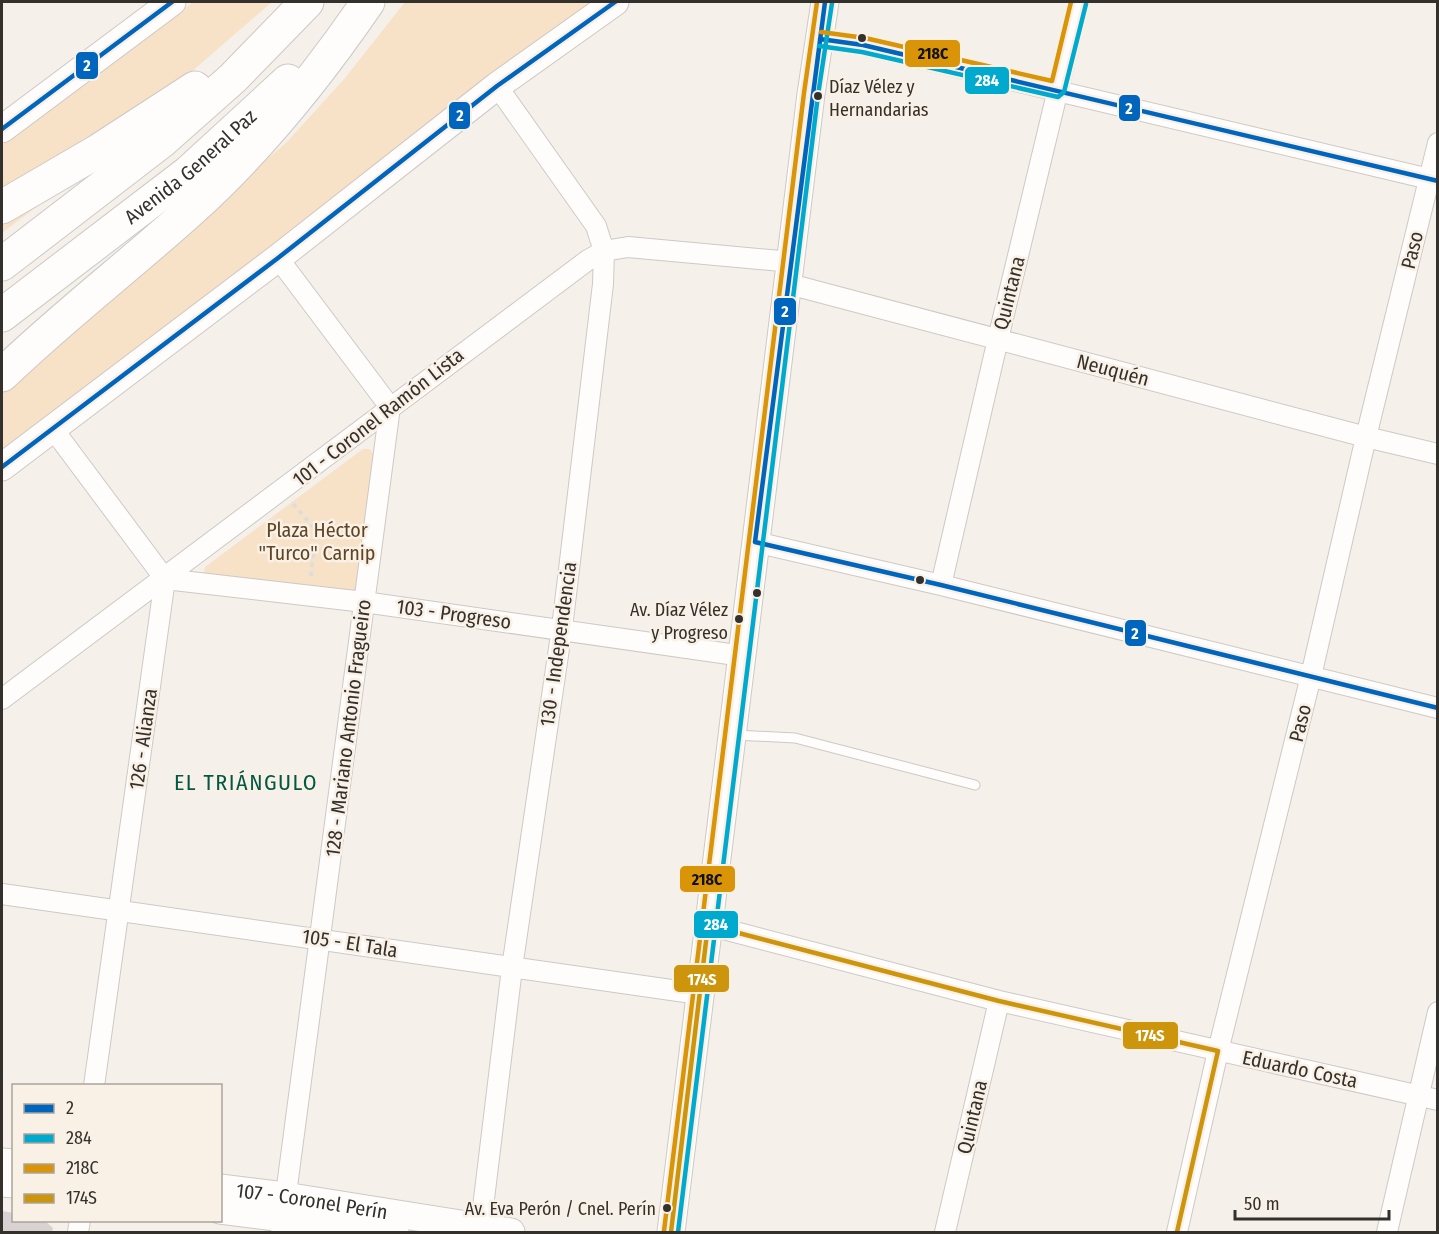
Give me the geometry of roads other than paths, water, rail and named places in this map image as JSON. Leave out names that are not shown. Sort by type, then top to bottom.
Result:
[{"type":"highway","points":[[2,207],[98,151],[199,85],[297,2]]},
{"type":"highway","name":"Avenida General Paz","points":[[2,264],[162,141],[233,78],[307,2]]},
{"type":"highway","name":"Avenida General Paz","points":[[2,315],[189,172],[261,106],[363,2]]},
{"type":"highway","points":[[2,375],[192,210],[258,145],[322,69],[368,2]]},
{"type":"street","points":[[2,129],[168,2]]},
{"type":"street","points":[[2,467],[279,258],[497,86],[615,2]]},
{"type":"street","points":[[671,1233],[811,94],[825,2]]},
{"type":"street","name":"Quintana","points":[[942,585],[1079,2]]},
{"type":"street","points":[[820,39],[863,45],[1433,180]]},
{"type":"street","name":"130 - Independencia","points":[[481,1231],[512,968],[562,628],[602,296],[604,252],[596,226],[497,86]]},
{"type":"street","name":"Paso","points":[[1177,1233],[1218,1051],[1311,676],[1366,437],[1433,180],[1437,144]]},
{"type":"street","name":"101 - Coronel Ramón Lista","points":[[2,699],[165,579],[570,272],[604,252],[628,247],[790,273]]},
{"type":"street","points":[[279,258],[390,407]]},
{"type":"street","name":"Neuquén","points":[[790,273],[998,339],[1437,454]]},
{"type":"street","name":"128 - Mariano Antonio Fragueiro","points":[[283,1215],[322,939],[390,407]]},
{"type":"street","points":[[53,429],[165,579]]},
{"type":"street","points":[[755,542],[942,585],[1437,708]]},
{"type":"street","name":"103 - Progreso","points":[[165,579],[562,628],[743,656]]},
{"type":"street","name":"126 - Alianza","points":[[94,1084],[165,579]]},
{"type":"street","name":"105 - El Tala","points":[[2,894],[699,994]]},
{"type":"street","name":"Eduardo Costa","points":[[708,925],[999,1001],[1428,1097]]},
{"type":"street","name":"Quintana","points":[[945,1233],[999,1001]]},
{"type":"street","points":[[1387,1233],[1428,1097],[1437,1012]]},
{"type":"street","name":"107 - Coronel Perín","points":[[222,1189],[283,1215],[400,1233]]},
{"type":"street","name":"107 - Coronel Perín","points":[[222,1210],[511,1233]]},
{"type":"lane","points":[[732,735],[795,738],[975,785]]},
{"type":"place","name":"Díaz Vélez y Hernandarias","points":[[818,96]]},
{"type":"place","name":"Av. Díaz Vélez y Progreso","points":[[739,619]]},
{"type":"place","name":"Av. Eva Perón / Cnel. Perín","points":[[667,1208]]},
{"type":"district","name":"EL TRIÁNGULO","points":[[246,782]]},
{"type":"park label","name":"Plaza Héctor \"Turco\" Carnip","points":[[317,542]]}]
